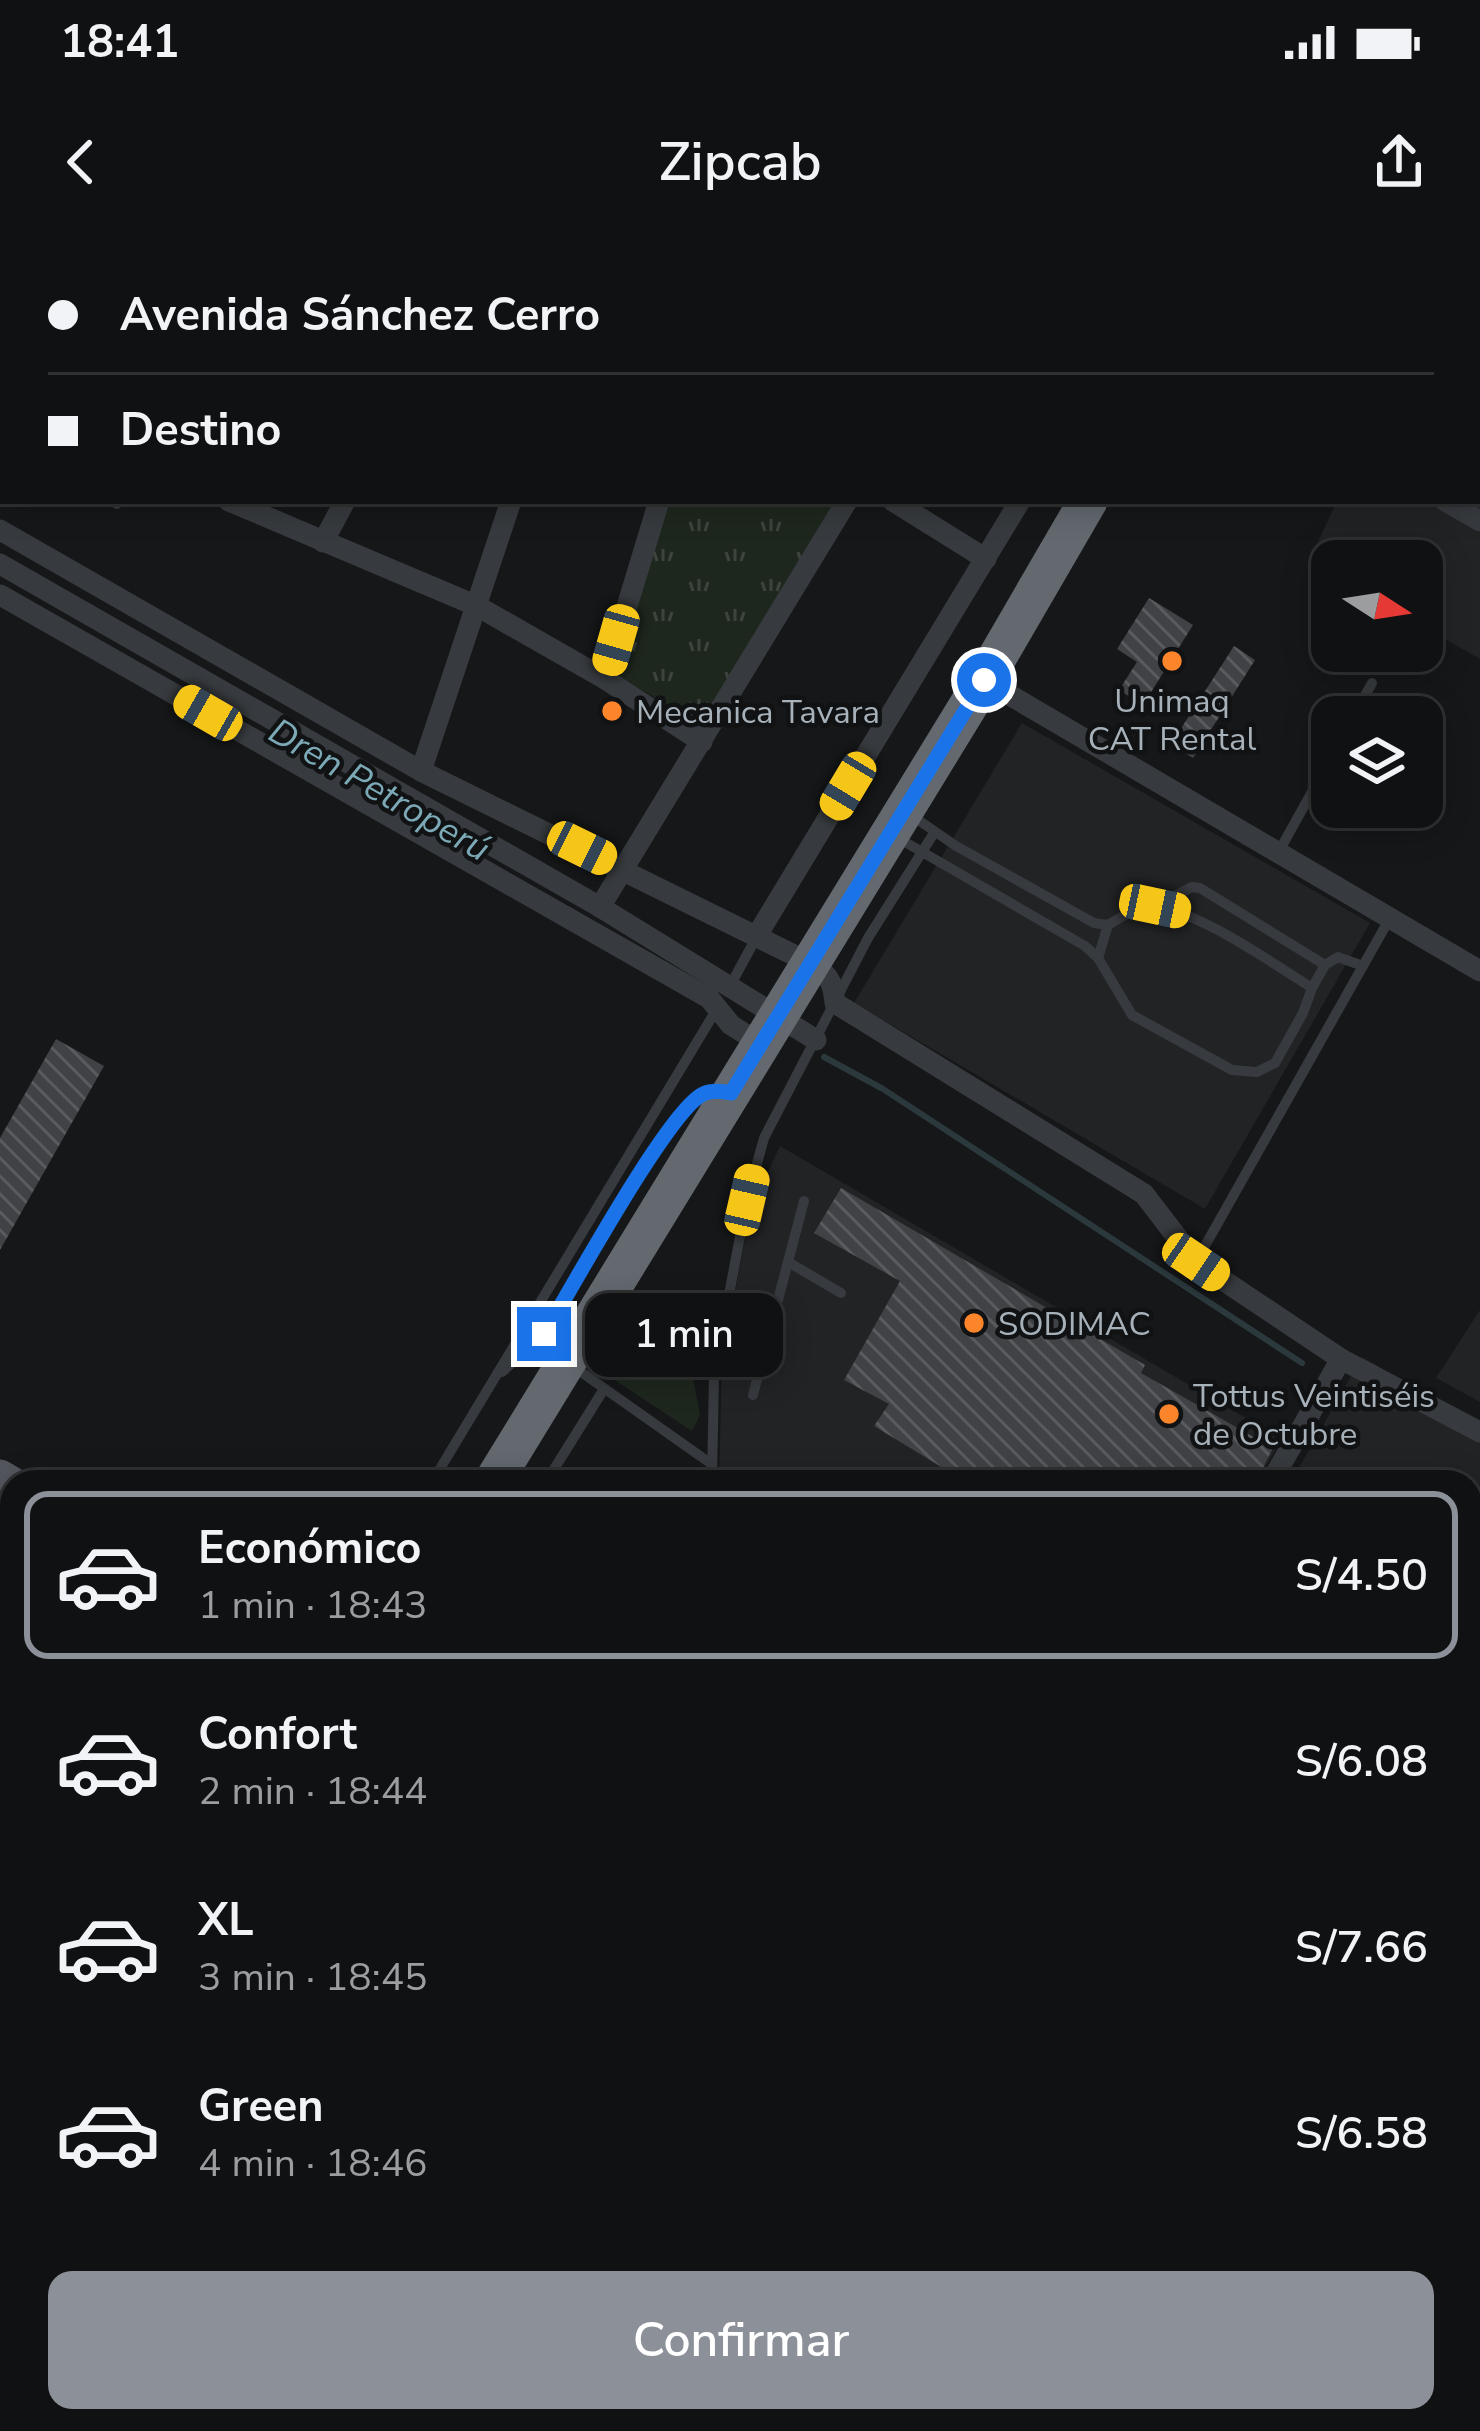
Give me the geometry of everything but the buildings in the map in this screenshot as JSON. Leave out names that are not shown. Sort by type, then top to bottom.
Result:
[{"type":"highway","points":[[500,1470],[810,963],[913,832],[984,680],[1086,504]]},
{"type":"street","points":[[236,504],[478,606],[702,742]]},
{"type":"street","points":[[323,542],[343,504]]},
{"type":"street","points":[[421,771],[510,504]]},
{"type":"street","points":[[605,679],[658,504]]},
{"type":"street","points":[[600,907],[845,504]]},
{"type":"street","points":[[898,504],[986,560]]},
{"type":"street","points":[[756,937],[1018,504]]},
{"type":"street","points":[[1450,504],[1480,521]]},
{"type":"street","points":[[0,530],[421,771],[810,963],[833,983],[835,1004],[1144,1194],[1196,1262],[1341,1359],[1480,1432]]},
{"type":"street","points":[[0,564],[600,907],[730,985],[771,1025]]},
{"type":"street","points":[[0,595],[709,998],[730,1025],[771,1025],[816,1040]]},
{"type":"street","points":[[984,680],[1480,971]]},
{"type":"street","points":[[1278,1470],[1341,1359]]},
{"type":"lane","points":[[1365,696],[1372,683]]},
{"type":"lane","points":[[1279,853],[1311,794]]},
{"type":"lane","points":[[913,832],[1074,914],[1108,925]]},
{"type":"lane","points":[[913,832],[1098,958],[1132,1015],[1232,1070],[1257,1072],[1275,1063],[1325,965],[1338,957],[1363,967]]},
{"type":"lane","points":[[711,1470],[714,1372],[754,1168],[764,1138],[868,938],[913,832]]},
{"type":"lane","points":[[1155,906],[1192,887],[1200,889],[1325,965]]},
{"type":"lane","points":[[1098,958],[1108,925],[1136,908],[1155,906],[1182,912],[1312,988]]},
{"type":"lane","points":[[1196,1262],[1390,918]]},
{"type":"lane","points":[[439,1470],[756,937]]},
{"type":"lane","points":[[494,1380],[544,1334],[647,1162],[686,1107],[704,1094],[731,1093]]},
{"type":"lane","points":[[753,1395],[804,1201]]},
{"type":"lane","points":[[788,1262],[841,1293]]},
{"type":"lane","points":[[602,1303],[714,1372]]},
{"type":"lane","points":[[566,1362],[710,1463]]},
{"type":"lane","points":[[553,1470],[604,1389]]},
{"type":"shaded area","points":[[1336,504],[1480,504],[1480,659],[1443,638],[1443,540],[1319,540]]},
{"type":"shaded area","points":[[1022,723],[1370,923],[1205,1209],[854,1003]]},
{"type":"shaded area","points":[[780,1146],[1282,1439],[1264,1470],[719,1470],[722,1356],[752,1206]]},
{"type":"shaded area","points":[[1480,1310],[1480,1402],[1436,1378]]},
{"type":"shaded area","points":[[1362,1357],[1480,1425],[1480,1470],[1298,1470]]},
{"type":"green space","points":[[663,504],[836,504],[705,727],[620,677]]},
{"type":"green space","points":[[620,1331],[693,1378],[700,1415],[692,1431],[592,1365]]},
{"type":"waterway","name":"Dren Petroperú","points":[[824,1057],[883,1089],[1302,1363]]},
{"type":"place","name":"Unimaq CAT Rental","points":[[1172,661]]},
{"type":"place","name":"Mecanica Tavara","points":[[612,711]]},
{"type":"place","name":"SODIMAC","points":[[974,1323]]},
{"type":"place","name":"Tottus Veintiséis de Octubre","points":[[1169,1414]]},
{"type":"route","points":[[544,1334],[647,1162],[686,1107],[704,1094],[731,1093],[984,680]]}]
